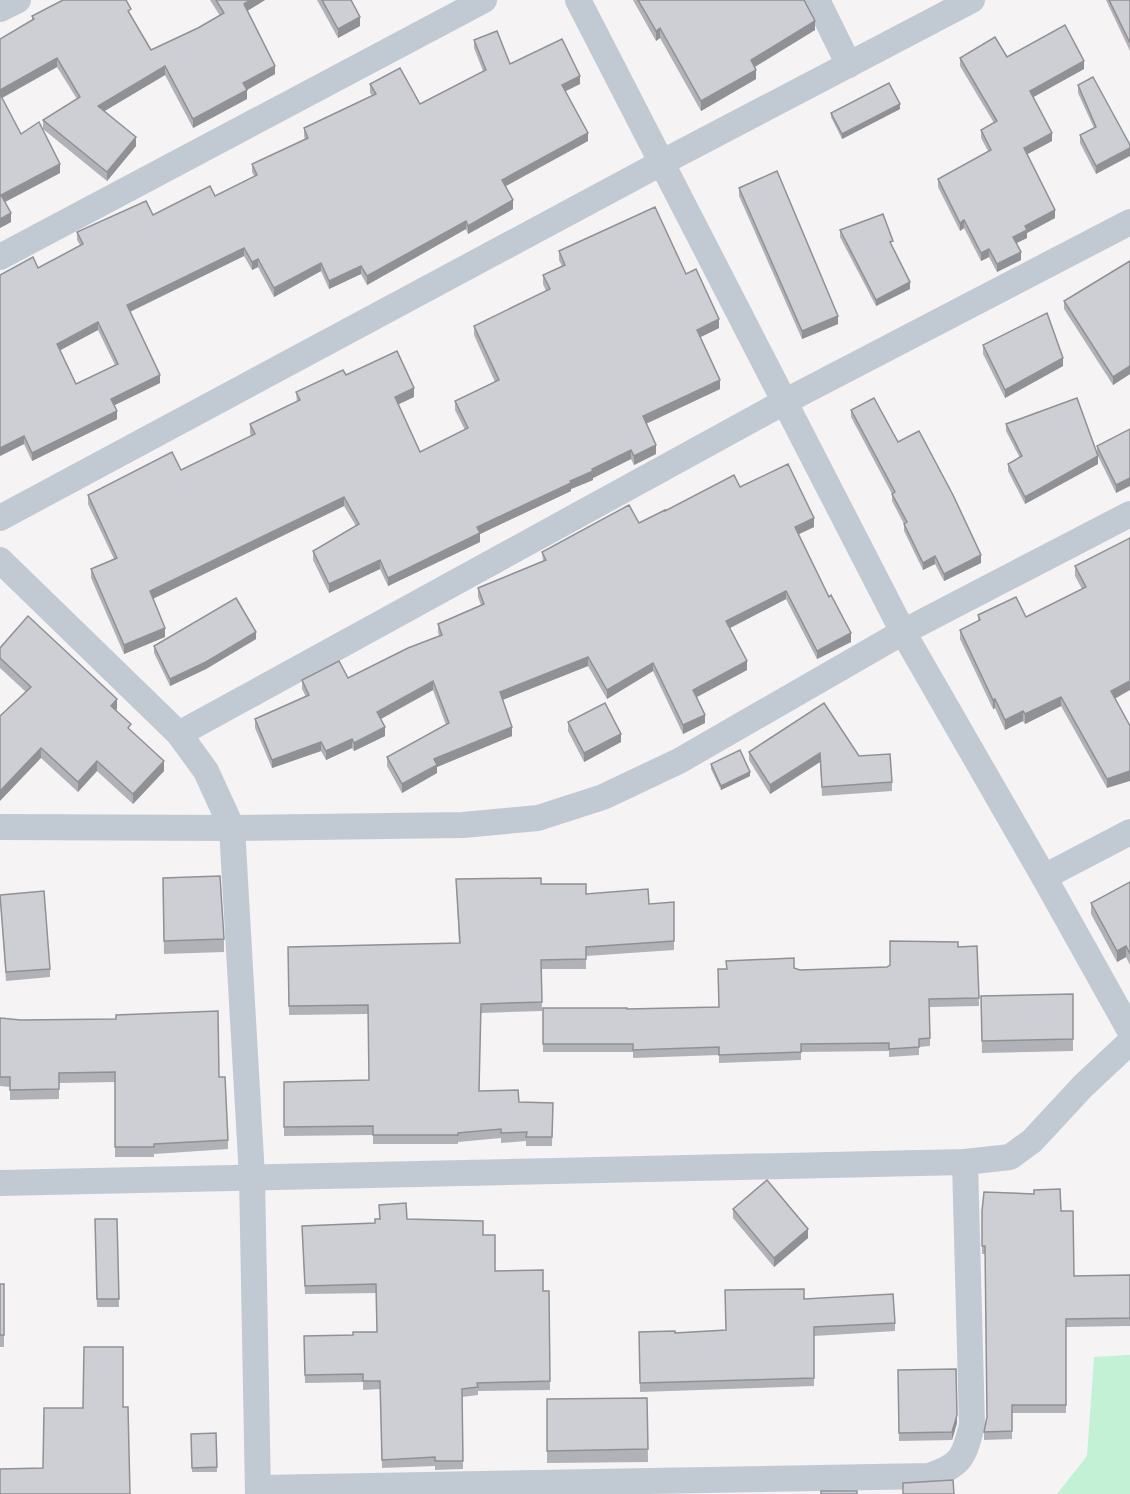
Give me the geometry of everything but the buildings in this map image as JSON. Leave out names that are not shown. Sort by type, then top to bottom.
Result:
[{"type":"street","points":[[0,9],[18,0]]},
{"type":"street","points":[[0,257],[484,0]]},
{"type":"street","points":[[578,0],[903,632],[1130,1031]]},
{"type":"street","points":[[817,0],[849,65]]},
{"type":"street","points":[[0,518],[661,163],[972,0]]},
{"type":"street","points":[[178,734],[784,402],[1130,222]]},
{"type":"street","points":[[0,827],[232,828],[463,825],[538,818],[603,797],[679,761],[903,632],[1130,514]]},
{"type":"street","points":[[0,560],[178,734],[206,771],[232,828],[252,1177],[258,1491],[929,1476],[950,1468],[965,1452],[972,1425],[965,1162]]},
{"type":"street","points":[[1044,877],[1130,832]]},
{"type":"street","points":[[0,1183],[965,1162],[1010,1157],[1032,1141],[1083,1086],[1130,1041]]},
{"type":"green space","points":[[1130,1355],[1130,1494],[1057,1494],[1087,1456],[1094,1357]]}]
